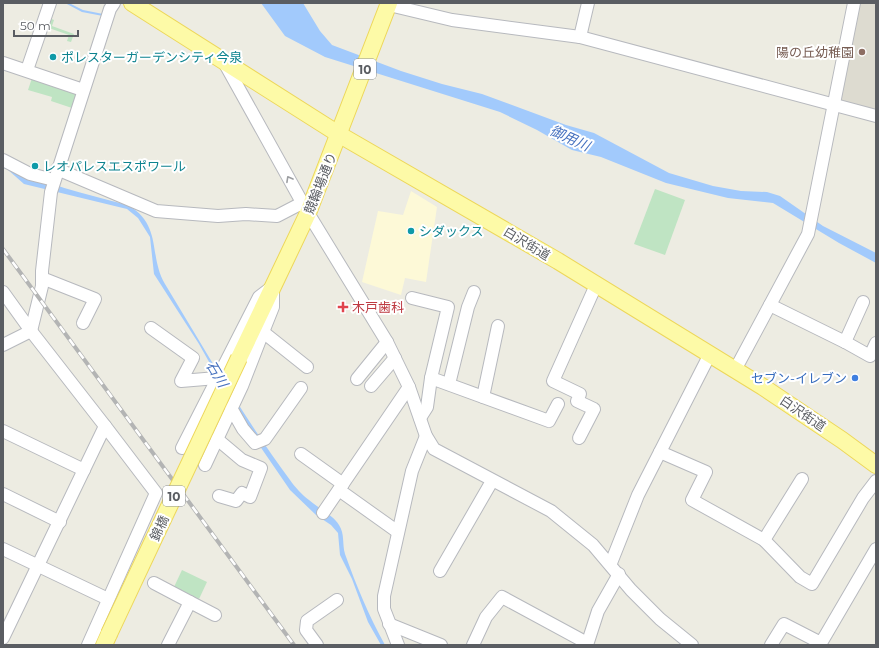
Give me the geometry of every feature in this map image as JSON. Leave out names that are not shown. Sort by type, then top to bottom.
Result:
[{"type":"main road","name":"白沢街道","points":[[132,3],[340,135],[596,285],[710,354],[800,411],[876,465]]},
{"type":"main road","name":"競輪場通り","points":[[239,358],[273,286],[305,208],[340,135],[389,4]]},
{"type":"main road","name":"錦橋","points":[[106,640],[239,358]]},
{"type":"street","points":[[27,70],[50,3]]},
{"type":"street","points":[[3,345],[31,331],[42,286],[51,192],[110,9],[114,3]]},
{"type":"street","points":[[580,37],[588,3]]},
{"type":"street","points":[[735,370],[808,234],[854,3]]},
{"type":"street","points":[[389,4],[452,20],[580,37],[876,116]]},
{"type":"street","points":[[224,61],[305,208],[395,358],[410,387],[426,436],[434,449],[551,511],[568,523],[593,544],[631,590],[660,619],[692,645]]},
{"type":"street","points":[[3,63],[83,90]]},
{"type":"street","points":[[3,160],[30,174],[56,175],[156,211],[218,216],[246,214],[277,216],[305,208]]},
{"type":"street","points":[[42,278],[95,299],[83,323]]},
{"type":"street","points":[[580,438],[594,409],[577,401],[580,394],[553,381],[596,285]]},
{"type":"street","points":[[205,464],[231,408],[273,307],[273,286]]},
{"type":"street","points":[[182,448],[259,297],[273,286]]},
{"type":"street","points":[[3,292],[31,331],[156,493],[88,645]]},
{"type":"street","points":[[449,384],[468,306],[474,292]]},
{"type":"street","points":[[412,298],[448,307],[431,378],[427,407],[420,418]]},
{"type":"street","points":[[845,342],[864,302]]},
{"type":"street","points":[[770,305],[870,356],[876,343]]},
{"type":"street","points":[[483,397],[498,326]]},
{"type":"street","points":[[151,328],[193,358],[181,381],[217,378]]},
{"type":"street","points":[[263,332],[306,367]]},
{"type":"street","points":[[357,379],[386,342]]},
{"type":"street","points":[[610,563],[638,495],[710,354]]},
{"type":"street","points":[[371,386],[395,358]]},
{"type":"street","points":[[431,378],[549,422],[558,404]]},
{"type":"street","points":[[323,513],[410,387]]},
{"type":"street","points":[[231,408],[243,429],[255,443],[265,439],[300,388]]},
{"type":"street","points":[[3,638],[105,426]]},
{"type":"street","points":[[3,432],[84,470]]},
{"type":"street","points":[[398,645],[384,609],[384,596],[412,471],[426,436]]},
{"type":"street","points":[[217,439],[242,460],[261,468],[250,497],[242,493],[236,501],[220,496]]},
{"type":"street","points":[[660,452],[706,472],[692,500],[764,540],[800,577],[812,584],[863,498],[876,481]]},
{"type":"street","points":[[301,454],[398,532]]},
{"type":"street","points":[[764,540],[802,479]]},
{"type":"street","points":[[440,571],[492,481]]},
{"type":"street","points":[[3,494],[60,522]]},
{"type":"street","points":[[3,549],[108,599]]},
{"type":"street","points":[[771,645],[784,624],[821,643],[875,553]]},
{"type":"street","points":[[473,645],[486,617],[502,597],[587,644],[598,611],[619,574]]},
{"type":"street","points":[[154,583],[215,615]]},
{"type":"street","points":[[317,645],[306,630],[307,621],[337,600]]},
{"type":"street","points":[[168,645],[190,602]]},
{"type":"street","points":[[389,624],[441,645]]},
{"type":"shaded area","name":"陽の丘幼稚園","points":[[857,3],[876,3],[876,112],[837,102]]},
{"type":"shaded area","points":[[411,191],[437,207],[426,282],[405,278],[401,295],[362,282],[378,211],[403,215]]},
{"type":"green space","points":[[49,18],[54,20],[52,26],[74,34],[71,42],[67,41],[69,35],[46,27]]},
{"type":"green space","points":[[32,78],[78,92],[75,109],[51,101],[52,97],[28,90]]},
{"type":"green space","points":[[655,189],[685,200],[665,255],[634,244]]},
{"type":"green space","points":[[182,570],[207,582],[199,599],[174,587]]},
{"type":"water","points":[[65,3],[69,3],[83,10],[103,14],[103,16],[82,12]]},
{"type":"water","name":"御用川","points":[[261,3],[303,3],[320,31],[332,45],[401,71],[442,84],[482,94],[566,125],[594,133],[669,173],[713,186],[741,191],[767,192],[780,196],[823,226],[876,253],[876,263],[839,243],[773,203],[728,198],[666,183],[601,157],[572,150],[537,130],[500,112],[325,57],[285,36]]},
{"type":"water","name":"石川","points":[[3,164],[49,183],[128,205],[139,213],[151,232],[157,262],[165,284],[241,408],[296,488],[306,498],[333,518],[341,528],[345,554],[368,612],[385,645],[381,645],[368,622],[352,579],[340,555],[338,533],[331,525],[316,515],[290,490],[240,417],[199,344],[154,274],[150,237],[138,218],[127,209],[24,184],[7,169],[3,168]]},
{"type":"railway","points":[[3,249],[294,645]]},
{"type":"place","name":"陽の丘幼稚園","points":[[862,52]]},
{"type":"place","name":"ポレスターガーデンシティ今泉","points":[[53,57]]},
{"type":"place","name":"レオパレスエスポワール","points":[[35,166]]},
{"type":"place","name":"シダックス","points":[[411,231]]},
{"type":"place","name":"木戸歯科","points":[[343,307]]},
{"type":"place","name":"セブン-イレブン","points":[[855,378]]}]
